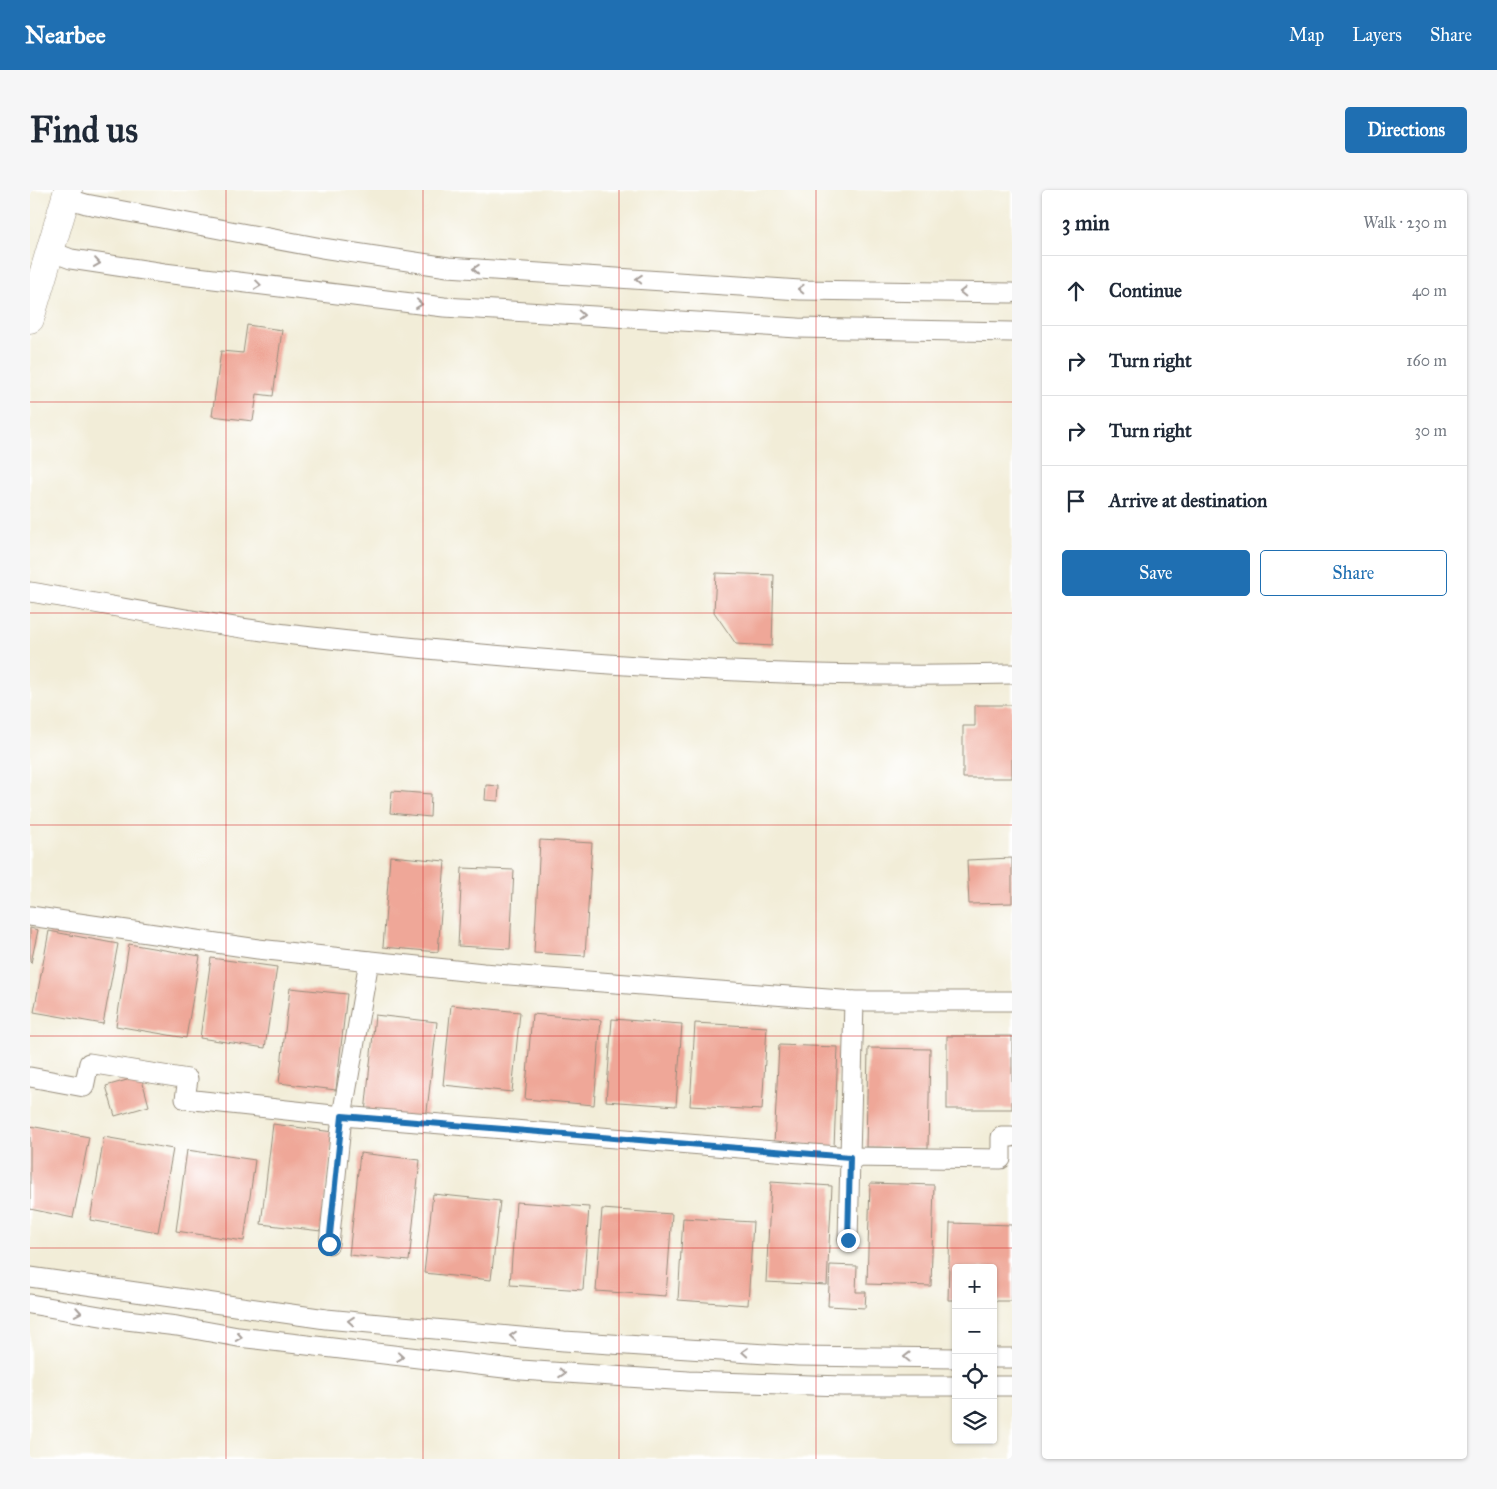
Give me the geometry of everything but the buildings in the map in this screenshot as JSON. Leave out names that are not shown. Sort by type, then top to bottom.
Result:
[{"type":"street","points":[[32,302],[67,194],[86,204],[312,246],[448,267],[800,290],[1012,293]]},
{"type":"street","points":[[50,251],[71,259],[164,273],[444,306],[798,328],[1012,332]]},
{"type":"street","points":[[30,592],[292,634],[578,662],[705,671],[833,675],[1012,674]]},
{"type":"street","points":[[30,916],[258,949],[483,973],[854,1001],[1012,1001]]},
{"type":"street","points":[[329,1244],[342,1116],[369,961]]},
{"type":"street","points":[[848,1240],[854,1001]]},
{"type":"street","points":[[30,1077],[84,1087],[89,1062],[188,1079],[185,1099],[342,1116],[850,1157],[1001,1159],[1001,1137],[1012,1137]]},
{"type":"street","points":[[30,1277],[326,1319],[544,1339],[798,1356],[952,1358]]},
{"type":"street","points":[[30,1304],[268,1341],[521,1370],[688,1381],[843,1386],[952,1386]]},
{"type":"street","points":[[997,1358],[1012,1358]]},
{"type":"street","points":[[997,1386],[1012,1386]]},
{"type":"route","points":[[329,1244],[342,1116],[850,1157],[848,1240]]}]
